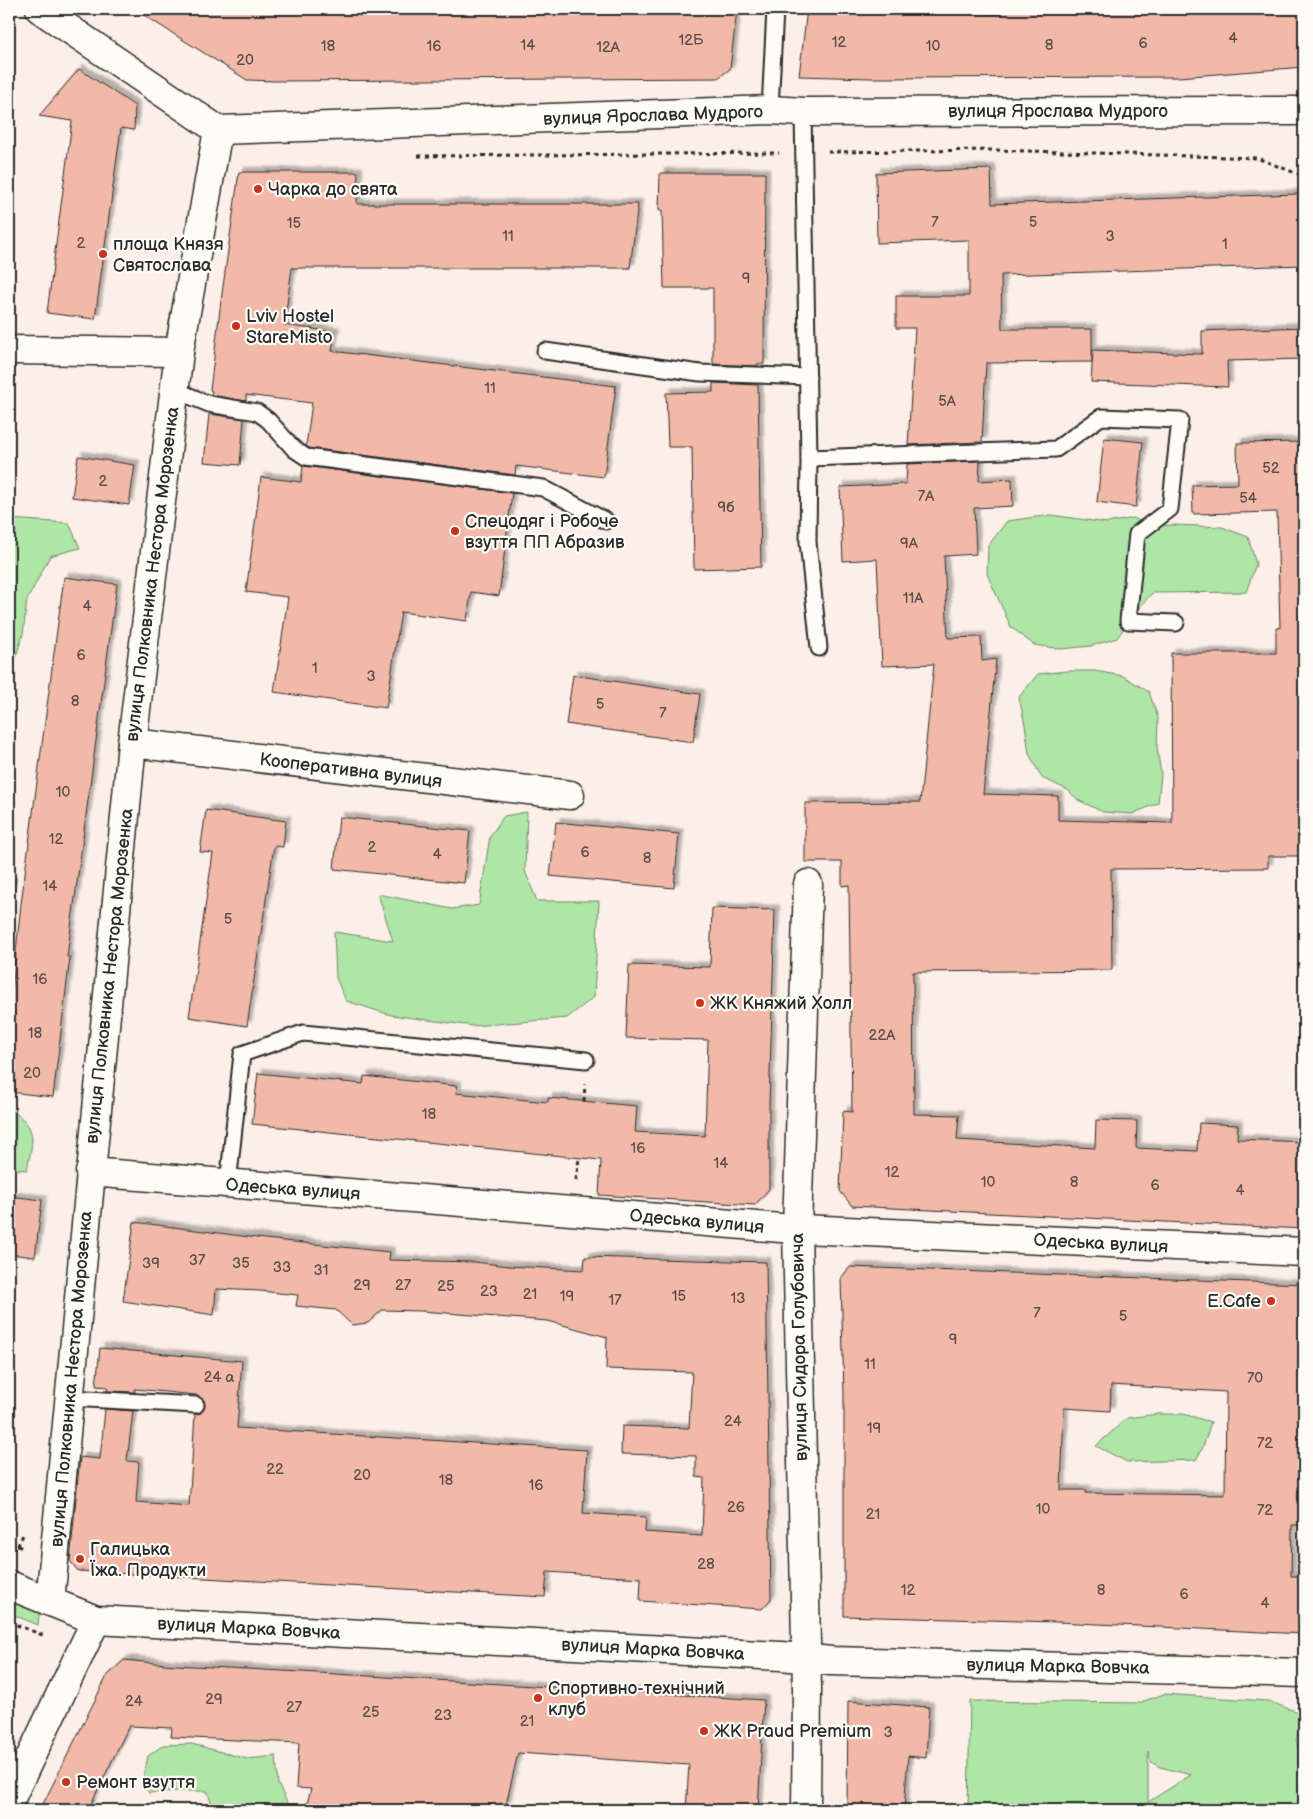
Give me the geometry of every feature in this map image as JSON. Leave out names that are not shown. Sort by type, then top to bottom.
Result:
[{"type":"street","points":[[9,350],[179,352],[218,130],[40,9]]},
{"type":"street","name":"вулиця Ярослава Мудрого","points":[[218,130],[770,110],[803,112],[1304,111]]},
{"type":"street","name":"вулиця Полковника Нестора Морозенка","points":[[50,1602],[132,743],[179,352]]},
{"type":"street","name":"Кооперативна вулиця","points":[[132,743],[570,795]]},
{"type":"street","name":"вулиця Сидора Голубовича","points":[[806,1810],[807,1689],[797,1230],[808,884]]},
{"type":"street","name":"Одеська вулиця","points":[[90,1172],[797,1230],[1304,1252]]},
{"type":"street","name":"вулиця Марка Вовчка","points":[[9,1585],[96,1620],[831,1660],[1304,1673]]},
{"type":"street","points":[[9,1802],[96,1620]]},
{"type":"lane","points":[[770,110],[775,9]]},
{"type":"lane","points":[[803,112],[809,458],[808,542],[819,648]]},
{"type":"lane","points":[[545,351],[700,373],[808,377]]},
{"type":"lane","points":[[174,390],[209,404],[257,412],[268,420],[294,449],[306,457],[543,488],[606,521]]},
{"type":"lane","points":[[809,458],[1056,449],[1101,417],[1180,420],[1170,509],[1137,534],[1128,621],[1176,623]]},
{"type":"lane","points":[[228,1184],[242,1054],[303,1033],[586,1060]]},
{"type":"lane","points":[[69,1398],[196,1405]]},
{"type":"path","points":[[416,156],[996,150],[1257,158],[1298,174],[1304,173]]},
{"type":"green space","points":[[1051,515],[1107,523],[1134,518],[1148,526],[1222,527],[1248,537],[1256,564],[1246,592],[1152,593],[1117,638],[1091,646],[1061,649],[1034,645],[1011,627],[987,574],[988,546],[1007,521]]},
{"type":"green space","points":[[9,519],[69,523],[80,548],[50,556],[27,600],[23,634],[11,672],[9,702]]},
{"type":"green space","points":[[1095,671],[1123,676],[1149,692],[1158,718],[1157,747],[1161,775],[1158,803],[1132,814],[1103,812],[1078,800],[1068,790],[1042,778],[1029,754],[1019,697],[1038,674]]},
{"type":"green space","points":[[527,812],[525,871],[537,901],[599,901],[594,997],[567,1018],[473,1026],[391,1015],[346,1001],[336,978],[334,932],[393,941],[378,894],[452,909],[479,905],[490,836],[504,816]]},
{"type":"green space","points":[[17,878],[9,908],[9,880]]},
{"type":"green space","points":[[9,1109],[25,1122],[32,1135],[27,1170],[9,1168]]},
{"type":"green space","points":[[1158,1414],[1183,1414],[1211,1422],[1203,1447],[1196,1460],[1127,1462],[1096,1446],[1127,1418]]},
{"type":"green space","points":[[9,1592],[40,1605],[38,1625],[9,1613]]},
{"type":"green space","points":[[1164,1694],[1267,1701],[1304,1714],[1296,1740],[1301,1760],[1299,1795],[1304,1799],[1304,1810],[968,1810],[970,1701],[1143,1703]],"holes":[[[1148,1751],[1151,1762],[1160,1767],[1191,1775],[1148,1802]]]},
{"type":"green space","points":[[192,1744],[247,1759],[276,1756],[278,1784],[291,1810],[214,1810],[207,1791],[149,1793],[142,1784],[148,1756],[163,1745]]},
{"type":"building","points":[[134,9],[737,9],[730,69],[718,78],[274,81],[247,80]]},
{"type":"building","points":[[807,9],[885,9],[998,14],[1000,9],[1304,9],[1304,67],[1179,77],[870,78],[799,76]]},
{"type":"building","points":[[79,69],[135,106],[134,130],[121,128],[95,319],[47,313],[72,121],[39,116]]},
{"type":"building","points":[[991,169],[992,204],[1298,194],[1299,223],[1304,223],[1304,265],[1001,275],[1002,329],[1092,329],[1092,362],[986,363],[982,442],[908,445],[915,328],[896,328],[896,296],[969,296],[969,240],[877,243],[876,173]]},
{"type":"building","points":[[239,172],[358,172],[357,204],[638,204],[630,268],[292,268],[284,325],[335,332],[332,351],[616,386],[604,477],[516,466],[515,475],[309,448],[306,446],[312,403],[246,395],[246,401],[211,395],[212,391],[210,390],[221,301]]},
{"type":"building","points":[[660,173],[765,173],[764,364],[757,364],[757,366],[713,364],[713,288],[664,288],[662,210],[659,210]]},
{"type":"building","points":[[1304,327],[1304,359],[1227,361],[1228,387],[1091,382],[1093,350],[1202,354],[1202,331]]},
{"type":"building","points":[[713,383],[758,385],[761,567],[694,569],[692,447],[668,447],[666,393],[713,392]]},
{"type":"building","points":[[209,414],[244,419],[240,465],[204,462]]},
{"type":"building","points":[[1104,438],[1143,442],[1136,507],[1097,502]]},
{"type":"building","points":[[1304,442],[1304,856],[1268,856],[1268,868],[1111,869],[1112,970],[913,972],[914,1114],[959,1115],[957,1140],[1095,1148],[1096,1120],[1137,1121],[1136,1148],[1197,1151],[1199,1123],[1238,1125],[1237,1139],[1304,1142],[1304,1229],[852,1206],[840,1191],[843,1111],[852,1112],[849,885],[842,886],[842,862],[805,862],[805,803],[920,802],[934,664],[882,666],[877,559],[843,561],[840,487],[906,484],[907,464],[980,461],[979,481],[1012,479],[1013,506],[974,508],[976,554],[944,556],[948,638],[981,637],[982,661],[996,659],[983,794],[1058,796],[1058,820],[1172,823],[1171,653],[1276,653],[1276,628],[1280,628],[1277,512],[1193,514],[1192,485],[1238,484],[1237,443]]},
{"type":"building","points":[[78,456],[135,465],[129,505],[72,497]]},
{"type":"building","points":[[303,466],[512,493],[499,596],[471,592],[467,621],[401,612],[386,708],[274,692],[288,597],[246,592],[261,477],[301,482]]},
{"type":"building","points":[[64,577],[117,584],[67,957],[70,957],[53,1097],[9,1092],[9,1018],[21,904]]},
{"type":"building","points":[[573,675],[700,694],[693,742],[566,724]]},
{"type":"building","points":[[206,810],[286,821],[283,847],[274,846],[247,1026],[189,1017],[213,853],[200,852]]},
{"type":"building","points":[[339,817],[470,831],[464,883],[334,869]]},
{"type":"building","points":[[556,822],[679,834],[674,888],[550,876]]},
{"type":"building","points":[[712,908],[775,910],[769,1106],[769,1189],[755,1205],[599,1195],[601,1160],[252,1124],[258,1073],[363,1084],[364,1076],[457,1086],[456,1093],[548,1102],[548,1098],[637,1106],[635,1132],[705,1136],[708,1040],[626,1038],[629,965],[710,967]]},
{"type":"building","points":[[9,1196],[42,1200],[35,1257],[9,1254]]},
{"type":"building","points":[[134,1222],[265,1239],[390,1252],[389,1260],[475,1262],[509,1266],[584,1270],[585,1257],[766,1262],[771,1599],[762,1609],[640,1601],[641,1578],[547,1572],[545,1597],[78,1571],[70,1561],[80,1457],[100,1459],[105,1409],[133,1411],[127,1461],[139,1462],[136,1502],[189,1506],[195,1414],[201,1413],[205,1406],[204,1400],[196,1395],[135,1389],[135,1392],[107,1391],[108,1387],[96,1386],[100,1348],[242,1361],[237,1428],[587,1450],[583,1513],[646,1517],[645,1532],[702,1536],[704,1478],[696,1477],[696,1456],[621,1454],[622,1426],[689,1428],[692,1372],[606,1369],[607,1337],[548,1321],[421,1311],[382,1310],[368,1323],[352,1325],[336,1310],[296,1306],[298,1295],[260,1291],[216,1289],[214,1315],[123,1301]]},
{"type":"building","points":[[850,1267],[1304,1284],[1304,1525],[1292,1525],[1291,1576],[1304,1576],[1304,1634],[1057,1622],[844,1616],[844,1395],[841,1278]],"holes":[[[1111,1385],[1226,1392],[1225,1495],[1086,1493],[1086,1490],[1061,1490],[1064,1408],[1110,1411]]]},
{"type":"building","points":[[124,1660],[175,1665],[764,1700],[758,1810],[686,1810],[689,1765],[518,1753],[506,1805],[478,1810],[305,1810],[311,1789],[296,1788],[299,1743],[171,1737],[172,1728],[129,1726],[88,1810],[40,1810],[107,1676]]},
{"type":"building","points":[[848,1701],[929,1707],[926,1758],[908,1756],[904,1810],[847,1810]]},
{"type":"place","name":"Чарка до свята","points":[[258,189]]},
{"type":"place","name":"площа Князя Святослава","points":[[103,254]]},
{"type":"place","name":"Lviv Hostel StareMisto","points":[[236,326]]},
{"type":"place","name":"Спецодяг і Робоче взуття ПП Абразив","points":[[455,531]]},
{"type":"place","name":"ЖК Княжий Холл","points":[[700,1003]]},
{"type":"place","name":"E.Cafe","points":[[1271,1301]]},
{"type":"place","name":"Галицька Їжа. Продукти","points":[[80,1559]]},
{"type":"place","name":"Спортивно-технічний клуб","points":[[538,1698]]},
{"type":"place","name":"ЖК Praud Premium","points":[[704,1731]]},
{"type":"place","name":"Ремонт взуття","points":[[66,1782]]}]
